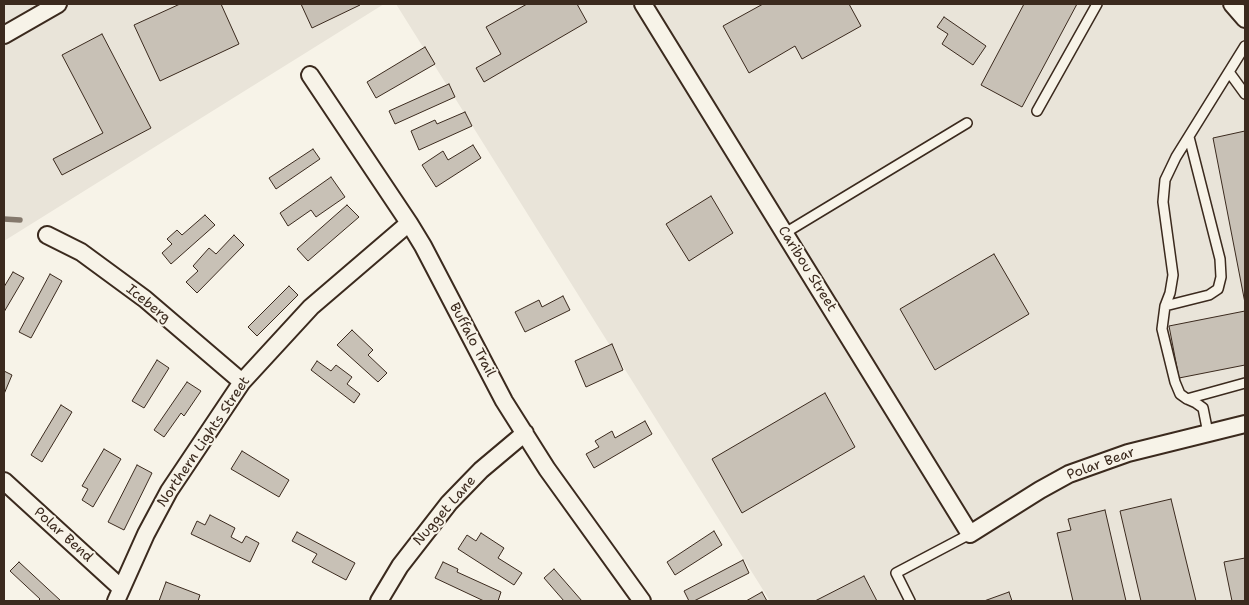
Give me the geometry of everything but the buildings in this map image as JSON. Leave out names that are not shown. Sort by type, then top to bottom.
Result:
[{"type":"street","points":[[4,35],[58,4]]},
{"type":"street","name":"Caribou Street","points":[[643,4],[970,534]]},
{"type":"street","points":[[1232,4],[1245,19]]},
{"type":"street","name":"Buffalo Trail","points":[[310,75],[409,222],[504,400],[547,468],[642,601]]},
{"type":"street","name":"Northern Lights Street","points":[[119,595],[146,534],[168,491],[242,382],[310,307],[409,222]]},
{"type":"street","name":"Iceberg","points":[[47,235],[81,252],[145,300],[242,382]]},
{"type":"street","name":"Polar Bear","points":[[970,534],[1069,474],[1128,453],[1245,424]]},
{"type":"street","name":"Nugget Lane","points":[[379,601],[400,566],[449,503],[481,470],[525,433]]},
{"type":"street","name":"Polar Bend","points":[[4,481],[119,595]]},
{"type":"lane","points":[[1037,111],[1097,4]]},
{"type":"lane","points":[[1208,433],[1203,408],[1180,394],[1175,382],[1162,329],[1165,306],[1170,293],[1173,275],[1163,202],[1165,180],[1176,157],[1245,46]]},
{"type":"lane","points":[[1229,72],[1245,94]]},
{"type":"lane","points":[[785,233],[966,123]]},
{"type":"lane","points":[[1165,306],[1209,295],[1218,288],[1221,277],[1220,260],[1189,137]]},
{"type":"lane","points":[[1187,399],[1245,383]]},
{"type":"lane","points":[[910,601],[896,573],[970,534]]},
{"type":"shaded area","points":[[4,4],[384,4],[4,241]]},
{"type":"shaded area","points":[[396,4],[1245,4],[1245,601],[770,601]]},
{"type":"waterway","points":[[4,219],[20,220]]}]
